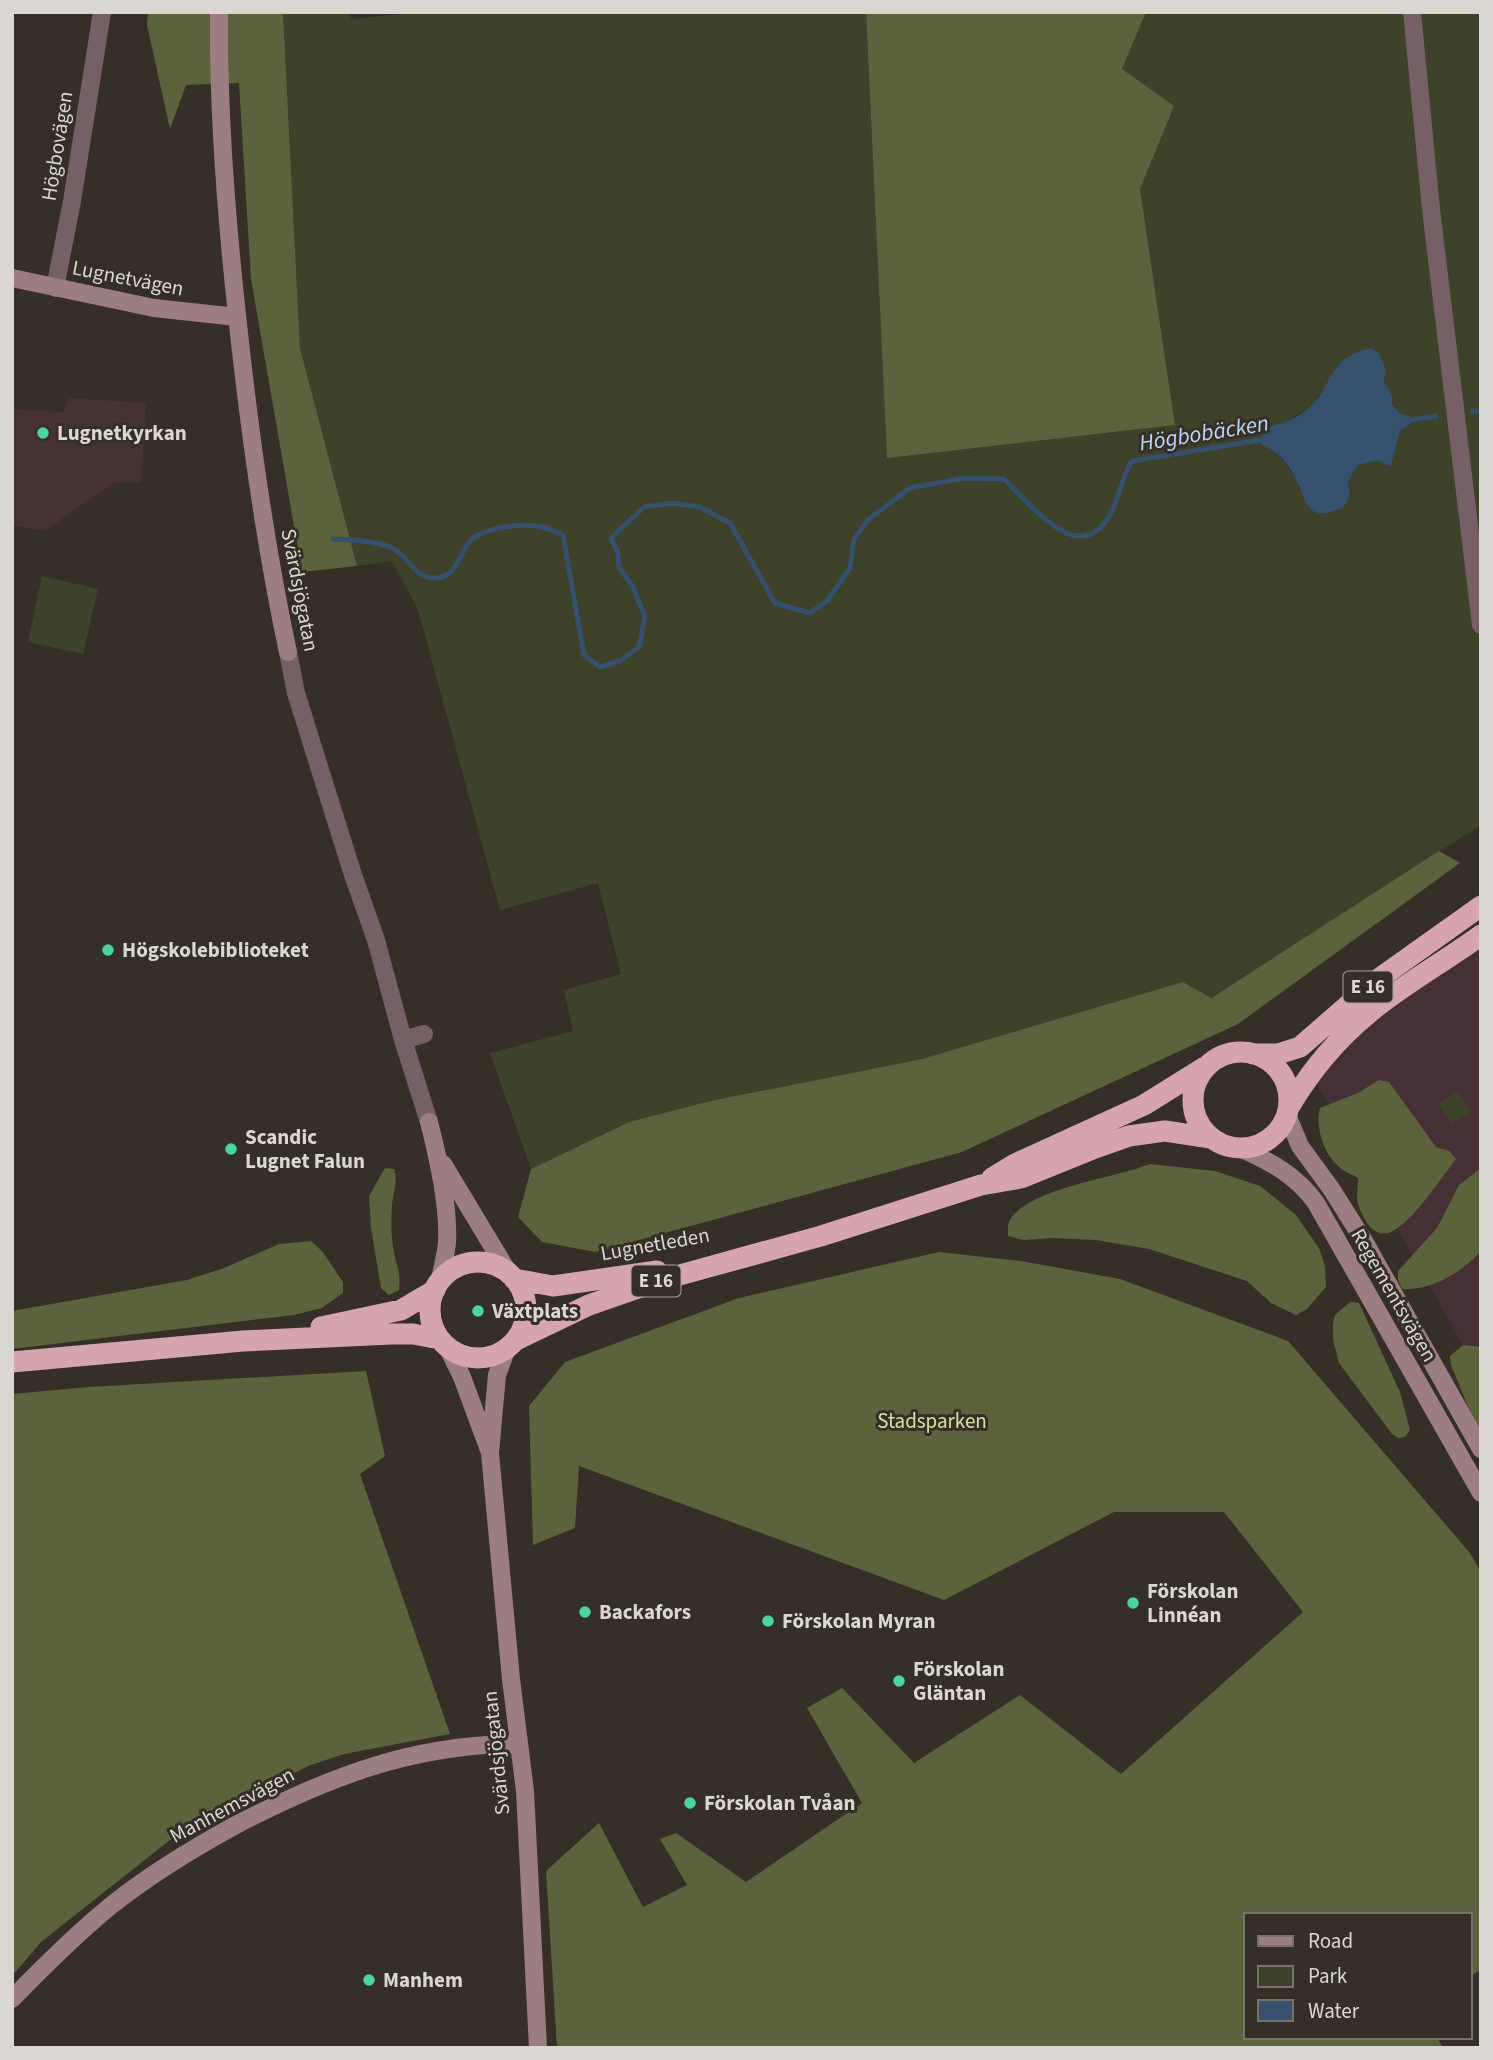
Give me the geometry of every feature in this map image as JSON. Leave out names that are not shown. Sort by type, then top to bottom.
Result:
[{"type":"highway","name":"E 16","points":[[1208,1065],[1227,1054],[1278,1054],[1300,1047],[1377,980],[1481,906]]},
{"type":"highway","name":"E 16","points":[[1211,1138],[1240,1148],[1257,1146],[1268,1140],[1281,1127],[1288,1112],[1326,1056],[1354,1025],[1380,1004],[1481,935]]},
{"type":"highway","points":[[1253,1054],[1269,1061],[1281,1073],[1287,1085],[1288,1112]]},
{"type":"highway","points":[[1208,1065],[1196,1083],[1193,1100],[1197,1121],[1211,1138]]},
{"type":"highway","name":"Lugnetleden","points":[[981,1185],[1015,1164],[1144,1105],[1208,1065]]},
{"type":"highway","name":"Lugnetleden","points":[[512,1344],[589,1305],[658,1281],[803,1241],[981,1185],[1021,1178],[1095,1147],[1148,1132],[1165,1131],[1211,1138]]},
{"type":"highway","name":"Lugnetleden","points":[[511,1276],[553,1286],[634,1276],[803,1241]]},
{"type":"highway","name":"E 16","points":[[243,1341],[401,1310],[437,1285],[454,1268],[472,1262],[491,1263],[511,1276]]},
{"type":"highway","points":[[511,1276],[520,1286],[526,1304],[525,1323],[512,1344]]},
{"type":"highway","points":[[437,1285],[431,1297],[430,1316],[435,1334],[444,1344]]},
{"type":"highway","name":"E 16","points":[[12,1362],[243,1341],[391,1334],[413,1334],[444,1344],[465,1357],[484,1358],[502,1353],[512,1344]]},
{"type":"street","name":"Högbovägen","points":[[55,288],[72,201],[102,12]]},
{"type":"street","name":"Svärdsjögatan","points":[[219,12],[225,207],[260,500],[296,693],[376,940],[438,1157],[447,1242],[437,1285]]},
{"type":"street","points":[[1412,12],[1431,209],[1481,625]]},
{"type":"street","name":"Lugnetvägen","points":[[12,278],[154,308],[237,317]]},
{"type":"street","points":[[403,1040],[424,1034]]},
{"type":"street","name":"Regementsvägen","points":[[1288,1112],[1300,1146],[1332,1189],[1364,1241],[1481,1449]]},
{"type":"street","name":"Regementsvägen","points":[[1240,1148],[1277,1165],[1317,1203],[1481,1493]]},
{"type":"street","name":"Svärdsjögatan","points":[[438,1157],[511,1276]]},
{"type":"street","name":"Svärdsjögatan","points":[[444,1344],[461,1377],[490,1453]]},
{"type":"street","name":"Svärdsjögatan","points":[[512,1344],[497,1376],[490,1453],[518,1744],[525,1791],[538,2048]]},
{"type":"street","name":"Manhemsvägen","points":[[12,1999],[69,1942],[114,1903],[199,1844],[270,1807],[338,1777],[393,1759],[466,1746],[518,1744]]},
{"type":"shaded area","points":[[69,398],[146,403],[141,482],[116,482],[44,531],[12,525],[12,409],[63,412]]},
{"type":"shaded area","points":[[1481,940],[1481,1378],[1311,1072]]},
{"type":"green space","points":[[148,12],[283,12],[300,348],[357,566],[302,572],[251,279],[239,83],[186,85],[170,129],[147,25]]},
{"type":"green space","points":[[283,12],[348,12],[352,19],[423,12],[866,12],[887,457],[1175,425],[1140,189],[1173,106],[1122,69],[1146,12],[1481,12],[1481,825],[1210,998],[710,1101],[629,1122],[531,1169],[490,1053],[573,1031],[564,990],[621,974],[598,883],[500,910],[418,610],[392,561],[357,566],[300,348]],"holes":[[[1336,366],[1386,370],[1384,382],[1392,395],[1392,404],[1399,413],[1409,416],[1410,423],[1400,431],[1391,465],[1377,461],[1358,465],[1348,481],[1350,495],[1299,491],[1297,480],[1275,449],[1287,420],[1308,409],[1329,382]]]},
{"type":"green space","points":[[866,12],[1146,12],[1122,69],[1174,106],[1140,189],[1175,425],[887,458]]},
{"type":"green space","points":[[42,576],[98,589],[83,654],[28,642]]},
{"type":"green space","points":[[1439,851],[1460,863],[1238,1024],[962,1152],[595,1252],[542,1242],[518,1217],[531,1169],[629,1122],[710,1101],[922,1059],[1183,982],[1211,998]]},
{"type":"green space","points":[[1379,1080],[1389,1082],[1436,1147],[1449,1151],[1456,1159],[1408,1219],[1385,1234],[1370,1227],[1364,1219],[1357,1199],[1358,1178],[1342,1169],[1328,1154],[1319,1123],[1320,1108],[1358,1093]]},
{"type":"green space","points":[[1458,1091],[1472,1112],[1452,1124],[1438,1104]]},
{"type":"green space","points":[[1150,1164],[1215,1171],[1260,1186],[1295,1214],[1319,1248],[1325,1266],[1326,1287],[1307,1309],[1296,1315],[1271,1303],[1247,1281],[1149,1249],[1096,1240],[1023,1240],[1008,1236],[1010,1220],[1020,1209],[1035,1200],[1074,1185]]},
{"type":"green space","points":[[385,1168],[394,1169],[395,1174],[391,1230],[399,1278],[399,1290],[389,1295],[381,1288],[371,1228],[369,1196]]},
{"type":"green space","points":[[1481,1168],[1481,1251],[1445,1279],[1424,1287],[1402,1289],[1398,1271],[1437,1228],[1459,1185]]},
{"type":"green space","points":[[311,1241],[322,1251],[343,1282],[343,1293],[322,1308],[294,1315],[12,1349],[12,1311],[187,1280],[224,1268],[279,1244]]},
{"type":"green space","name":"Stadsparken","points":[[939,1252],[1021,1261],[1120,1279],[1288,1341],[1470,1553],[1481,1572],[1481,1970],[1472,1975],[1472,1913],[1244,1913],[1244,2039],[1438,2039],[1443,2048],[557,2048],[546,1871],[599,1823],[643,1907],[687,1885],[660,1839],[676,1833],[746,1882],[862,1803],[807,1708],[842,1688],[914,1763],[1020,1695],[1121,1774],[1303,1612],[1224,1512],[1114,1512],[944,1600],[579,1466],[575,1528],[533,1545],[529,1406],[565,1362],[739,1298]]},
{"type":"green space","points":[[1350,1302],[1359,1303],[1400,1392],[1410,1430],[1405,1437],[1398,1438],[1392,1434],[1339,1363],[1333,1340],[1333,1323],[1335,1315]]},
{"type":"green space","points":[[1463,1345],[1481,1347],[1481,1438],[1451,1365],[1450,1356]]},
{"type":"green space","points":[[366,1371],[385,1456],[360,1474],[450,1734],[344,1754],[308,1766],[170,1840],[41,1942],[12,1976],[12,1394]]},
{"type":"water","points":[[1371,348],[1378,352],[1386,370],[1384,382],[1392,395],[1392,404],[1399,413],[1410,416],[1411,423],[1400,431],[1391,466],[1377,461],[1358,465],[1348,481],[1350,495],[1344,507],[1332,512],[1316,513],[1307,505],[1286,463],[1272,450],[1261,445],[1263,430],[1304,412],[1318,398],[1333,372],[1346,358]]},
{"type":"waterway","name":"Högbobäcken","points":[[1473,411],[1481,411]]},
{"type":"waterway","name":"Högbobäcken","points":[[1404,421],[1436,416]]},
{"type":"waterway","name":"Högbobäcken","points":[[333,539],[385,545],[398,551],[422,574],[435,578],[448,574],[470,541],[484,532],[526,526],[543,527],[561,534],[584,655],[600,667],[620,661],[639,647],[645,617],[633,587],[619,567],[618,553],[611,538],[644,507],[672,503],[700,507],[730,523],[775,603],[810,613],[827,601],[850,568],[854,539],[869,519],[910,488],[964,478],[1004,479],[1057,528],[1072,535],[1086,536],[1100,528],[1112,511],[1132,461],[1266,439]]},
{"type":"place","name":"Lugnetkyrkan","points":[[43,433]]},
{"type":"place","name":"Högskolebiblioteket","points":[[108,950]]},
{"type":"place","name":"Scandic Lugnet Falun","points":[[231,1149]]},
{"type":"place","name":"Växtplats","points":[[478,1311]]},
{"type":"place","name":"Förskolan Linnéan","points":[[1133,1603]]},
{"type":"place","name":"Backafors","points":[[585,1612]]},
{"type":"place","name":"Förskolan Myran","points":[[768,1621]]},
{"type":"place","name":"Förskolan Gläntan","points":[[899,1681]]},
{"type":"place","name":"Förskolan Tvåan","points":[[690,1803]]},
{"type":"place","name":"Manhem","points":[[369,1980]]}]
